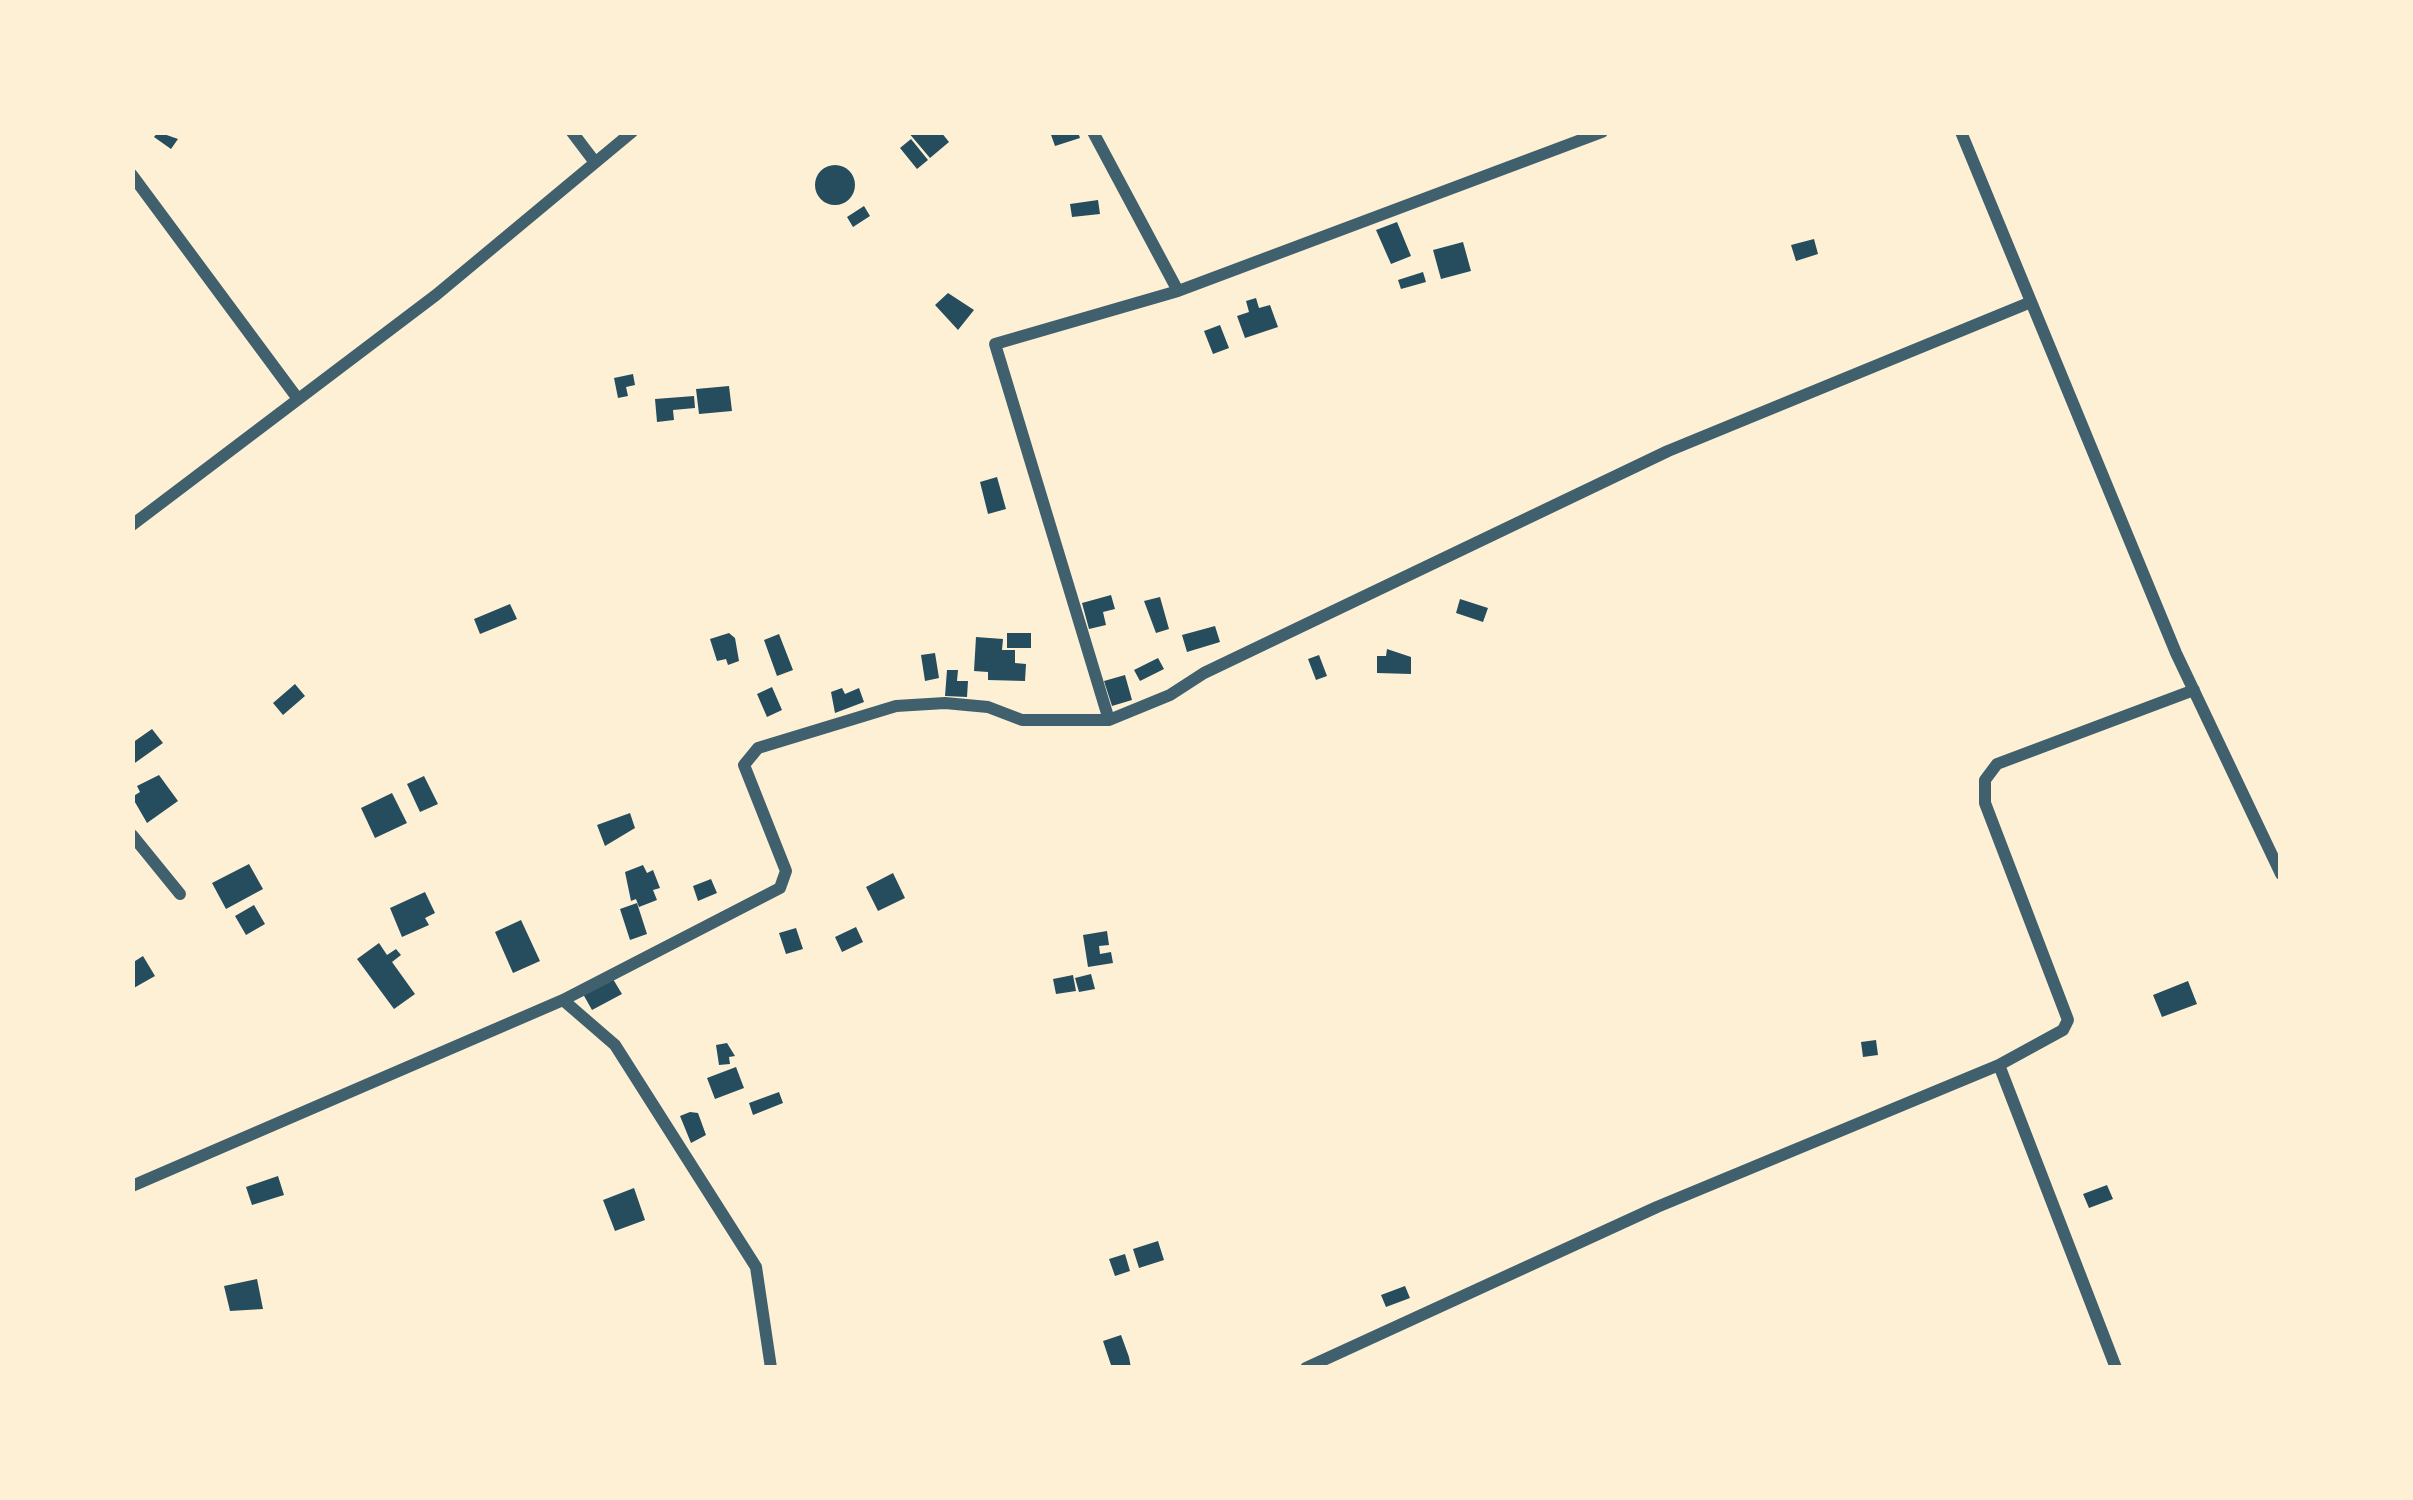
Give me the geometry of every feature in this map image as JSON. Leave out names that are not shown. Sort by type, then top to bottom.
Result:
[{"type":"street","points":[[572,132],[595,161]]},
{"type":"street","points":[[132,525],[436,295],[632,132]]},
{"type":"street","points":[[1093,132],[1178,291]]},
{"type":"street","points":[[1548,132],[1556,148]]},
{"type":"street","points":[[1108,720],[995,344],[1178,291],[1602,132]]},
{"type":"street","points":[[1961,132],[2194,690],[2281,874]]},
{"type":"street","points":[[132,175],[298,399]]},
{"type":"street","points":[[132,1186],[563,1000],[780,888],[786,871],[744,765],[758,748],[896,706],[945,703],[988,707],[1022,720],[1108,720],[1170,695],[1204,673],[1668,451],[2031,302]]},
{"type":"street","points":[[1306,1368],[1657,1207],[1999,1065],[2063,1030],[2068,1020],[1985,803],[1985,781],[1997,764],[2194,690]]},
{"type":"street","points":[[132,835],[180,894]]},
{"type":"street","points":[[563,1000],[615,1045],[756,1267],[771,1368]]},
{"type":"street","points":[[1999,1065],[2116,1368]]},
{"type":"building","points":[[158,132],[178,139],[171,149],[154,137]]},
{"type":"building","points":[[908,132],[941,132],[949,142],[930,158]]},
{"type":"building","points":[[1050,132],[1078,132],[1080,138],[1055,146]]},
{"type":"building","points":[[911,139],[928,160],[917,169],[900,148]]},
{"type":"building","points":[[835,165],[849,171],[855,185],[849,199],[835,205],[821,199],[815,185],[821,171]]},
{"type":"building","points":[[1098,200],[1100,214],[1072,217],[1070,204]]},
{"type":"building","points":[[864,206],[870,216],[853,227],[847,217]]},
{"type":"building","points":[[1397,222],[1411,256],[1391,264],[1376,230]]},
{"type":"building","points":[[1814,239],[1818,254],[1796,261],[1791,245]]},
{"type":"building","points":[[1463,242],[1471,271],[1441,279],[1433,250]]},
{"type":"building","points":[[1423,272],[1426,282],[1401,289],[1398,280]]},
{"type":"building","points":[[948,293],[974,310],[958,330],[935,305]]},
{"type":"building","points":[[1256,298],[1259,308],[1270,305],[1278,327],[1245,338],[1237,316],[1249,312],[1246,301]]},
{"type":"building","points":[[1220,325],[1229,348],[1213,354],[1204,331]]},
{"type":"building","points":[[633,374],[635,385],[626,387],[628,396],[618,398],[614,378]]},
{"type":"building","points":[[729,386],[732,411],[699,414],[696,389]]},
{"type":"building","points":[[694,396],[695,408],[673,410],[674,420],[657,422],[655,399]]},
{"type":"building","points":[[997,477],[1006,509],[988,514],[980,482]]},
{"type":"building","points":[[1111,595],[1115,609],[1103,612],[1106,625],[1089,629],[1082,603]]},
{"type":"building","points":[[1160,597],[1169,629],[1156,633],[1144,601]]},
{"type":"building","points":[[1460,599],[1488,608],[1483,622],[1456,613]]},
{"type":"building","points":[[510,604],[517,619],[480,634],[474,619]]},
{"type":"building","points":[[1215,626],[1220,642],[1187,652],[1182,635]]},
{"type":"building","points":[[729,633],[735,638],[739,661],[728,665],[726,659],[717,661],[710,639]]},
{"type":"building","points":[[1007,633],[1031,633],[1031,648],[1007,648]]},
{"type":"building","points":[[779,634],[793,670],[777,676],[764,640]]},
{"type":"building","points":[[976,637],[1003,639],[1002,650],[1015,650],[1015,663],[1026,664],[1025,681],[988,680],[988,672],[974,671]]},
{"type":"building","points":[[1387,649],[1411,657],[1411,674],[1377,673],[1377,656],[1386,656]]},
{"type":"building","points":[[935,653],[939,678],[925,681],[921,655]]},
{"type":"building","points":[[1319,655],[1327,676],[1316,680],[1308,659]]},
{"type":"building","points":[[1158,658],[1164,669],[1140,681],[1134,670]]},
{"type":"building","points":[[947,670],[958,670],[957,681],[968,681],[967,697],[945,696]]},
{"type":"building","points":[[1125,675],[1132,700],[1112,706],[1104,681]]},
{"type":"building","points":[[295,684],[305,696],[283,715],[273,703]]},
{"type":"building","points":[[772,687],[782,710],[767,717],[757,694]]},
{"type":"building","points":[[842,688],[845,694],[859,688],[864,702],[835,713],[831,692]]},
{"type":"building","points":[[152,729],[163,743],[132,765],[132,743]]},
{"type":"building","points":[[159,775],[178,801],[147,823],[132,797],[140,792],[137,786]]},
{"type":"building","points":[[424,776],[438,804],[420,812],[407,784]]},
{"type":"building","points":[[392,793],[407,823],[375,838],[361,808]]},
{"type":"building","points":[[630,813],[635,828],[605,846],[597,825]]},
{"type":"building","points":[[249,864],[263,889],[226,909],[212,883]]},
{"type":"building","points":[[643,865],[647,873],[653,870],[660,888],[653,890],[657,900],[639,907],[636,899],[631,901],[625,872]]},
{"type":"building","points":[[893,873],[905,898],[878,911],[866,887]]},
{"type":"building","points":[[711,879],[717,893],[698,901],[693,886]]},
{"type":"building","points":[[425,892],[435,913],[425,918],[429,925],[402,937],[390,908]]},
{"type":"building","points":[[637,903],[647,934],[630,940],[620,909]]},
{"type":"building","points":[[254,905],[265,924],[246,935],[235,916]]},
{"type":"building","points":[[521,920],[540,961],[513,973],[495,932]]},
{"type":"building","points":[[856,927],[863,942],[842,952],[835,937]]},
{"type":"building","points":[[796,928],[803,949],[786,954],[779,933]]},
{"type":"building","points":[[1107,931],[1109,945],[1099,946],[1100,954],[1111,952],[1113,963],[1088,967],[1083,935]]},
{"type":"building","points":[[379,943],[387,955],[396,949],[401,955],[392,962],[415,994],[394,1009],[357,959]]},
{"type":"building","points":[[143,956],[155,976],[132,989],[132,963]]},
{"type":"building","points":[[1091,974],[1095,989],[1079,992],[1075,978]]},
{"type":"building","points":[[1073,975],[1076,991],[1056,994],[1053,979]]},
{"type":"building","points":[[613,979],[622,994],[592,1010],[583,994]]},
{"type":"building","points":[[2188,981],[2197,1004],[2162,1017],[2153,995]]},
{"type":"building","points":[[1876,1040],[1878,1055],[1863,1057],[1861,1042]]},
{"type":"building","points":[[727,1043],[735,1056],[729,1057],[730,1064],[719,1065],[716,1045]]},
{"type":"building","points":[[736,1067],[744,1088],[715,1099],[707,1078]]},
{"type":"building","points":[[779,1092],[783,1103],[753,1115],[749,1103]]},
{"type":"building","points":[[698,1113],[706,1135],[691,1143],[680,1116]]},
{"type":"building","points":[[278,1176],[284,1195],[252,1205],[246,1187]]},
{"type":"building","points":[[2107,1185],[2113,1199],[2089,1208],[2083,1194]]},
{"type":"building","points":[[634,1188],[645,1220],[615,1231],[603,1200]]},
{"type":"building","points":[[1158,1241],[1164,1260],[1139,1268],[1133,1249]]},
{"type":"building","points":[[1125,1254],[1130,1271],[1115,1276],[1109,1259]]},
{"type":"building","points":[[257,1279],[263,1309],[230,1311],[224,1286]]},
{"type":"building","points":[[1405,1286],[1410,1298],[1386,1307],[1381,1295]]},
{"type":"building","points":[[1121,1335],[1131,1368],[1112,1368],[1103,1341]]}]
